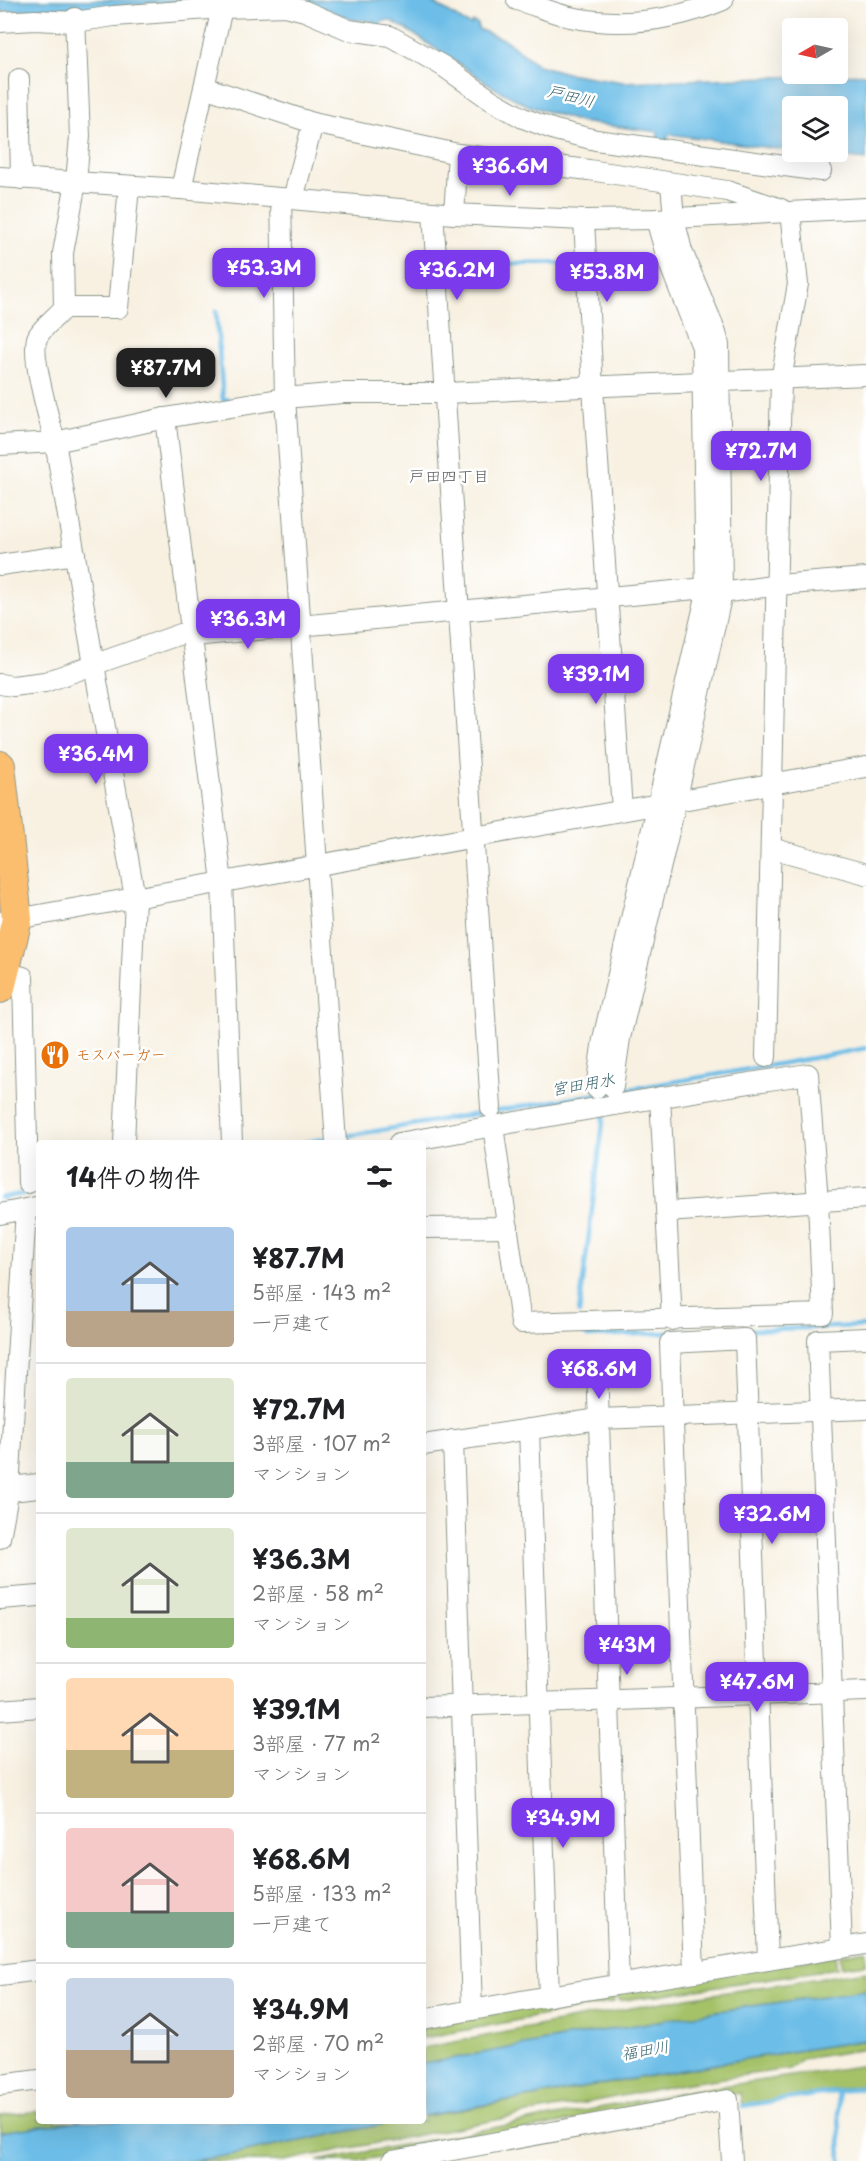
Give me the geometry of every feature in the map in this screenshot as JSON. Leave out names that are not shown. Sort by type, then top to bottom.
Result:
[{"type":"main road","points":[[0,766],[8,920],[2,980]]},
{"type":"street","points":[[517,0],[571,8],[627,24],[675,8],[723,0]]},
{"type":"street","points":[[0,22],[75,20],[222,8],[286,6],[305,11],[349,30],[390,36],[443,66],[490,100],[523,118],[555,130],[596,140],[821,171]]},
{"type":"street","points":[[181,189],[222,8]]},
{"type":"street","points":[[75,20],[80,136],[76,182],[63,253],[64,308],[38,336],[35,346],[40,381],[55,442],[135,898],[124,1140]]},
{"type":"street","points":[[19,79],[21,178]]},
{"type":"street","points":[[204,87],[313,123],[458,154],[727,191],[790,212]]},
{"type":"street","points":[[313,123],[287,199],[285,398],[336,1139]]},
{"type":"street","points":[[454,214],[458,154]]},
{"type":"street","points":[[0,177],[181,189],[454,214],[584,220],[665,219],[866,208]]},
{"type":"street","points":[[662,181],[667,258],[700,338],[711,382],[714,591]]},
{"type":"street","points":[[64,308],[118,308],[129,186]]},
{"type":"street","points":[[410,1140],[492,1117],[660,1097],[808,1074],[824,1314],[521,1323],[492,1117],[433,212]]},
{"type":"street","points":[[766,1057],[781,380],[798,284],[790,212]]},
{"type":"street","points":[[584,220],[593,388],[622,810]]},
{"type":"street","points":[[0,445],[55,442],[165,418],[285,398],[342,393],[444,393],[593,388],[866,375]]},
{"type":"street","points":[[165,418],[222,882],[232,1140]]},
{"type":"street","points":[[0,565],[75,554]]},
{"type":"street","points":[[0,684],[13,686],[45,682],[192,633],[299,626],[607,597],[714,591],[866,578]]},
{"type":"street","points":[[604,1088],[603,1039],[668,803],[706,597],[714,591]]},
{"type":"street","points":[[8,920],[866,767]]},
{"type":"street","points":[[771,848],[866,874]]},
{"type":"street","points":[[2,980],[23,977],[28,1183]]},
{"type":"street","points":[[660,1097],[672,1320]]},
{"type":"street","points":[[666,1212],[866,1198]]},
{"type":"street","points":[[0,1214],[33,1208],[0,1538]]},
{"type":"street","points":[[426,1228],[508,1227]]},
{"type":"street","points":[[842,1948],[818,1340],[866,1338]]},
{"type":"street","points":[[694,1972],[670,1343],[745,1339],[768,1960]]},
{"type":"street","points":[[597,1368],[619,1984]]},
{"type":"street","points":[[426,1444],[599,1419],[866,1409]]},
{"type":"street","points":[[529,1429],[549,1996]]},
{"type":"street","points":[[453,1440],[472,2010]]},
{"type":"street","points":[[5,1489],[36,1486]]},
{"type":"street","points":[[0,1599],[36,1596]]},
{"type":"street","points":[[426,1707],[866,1691]]},
{"type":"street","points":[[0,1710],[36,1707]]},
{"type":"street","points":[[426,2018],[866,1944]]},
{"type":"street","points":[[0,1975],[36,1970]]},
{"type":"street","points":[[0,2085],[36,2080]]},
{"type":"street","points":[[392,2161],[728,2100],[732,2161]]},
{"type":"green space","points":[[866,1950],[866,1964],[842,1967],[839,1955]]},
{"type":"green space","points":[[835,1955],[837,1968],[619,2001],[617,1990]]},
{"type":"green space","points":[[866,1971],[866,1990],[718,2011],[426,2063],[426,2047],[668,2001]]},
{"type":"green space","points":[[612,1991],[614,2002],[426,2037],[426,2026]]},
{"type":"green space","points":[[866,2040],[866,2049],[801,2059],[789,2069],[688,2083],[283,2161],[192,2161],[385,2124],[426,2124],[426,2116],[751,2058]]},
{"type":"green space","points":[[866,2065],[866,2085],[742,2105],[740,2093],[681,2101],[357,2161],[317,2161],[689,2091]]},
{"type":"green space","points":[[36,2111],[36,2124],[57,2124],[0,2132],[0,2116]]},
{"type":"water","points":[[0,0],[234,0],[0,12]]},
{"type":"water","name":"戸田川","points":[[301,0],[429,0],[464,22],[471,25],[473,22],[478,24],[478,29],[505,40],[538,65],[567,73],[623,82],[782,77],[782,84],[848,84],[848,75],[866,74],[866,160],[848,158],[848,96],[782,96],[782,150],[669,134],[667,142],[657,142],[658,132],[580,122],[527,105],[498,90],[389,20],[381,22],[380,27],[374,26],[374,21],[354,20],[324,8],[323,11],[315,8],[316,4]]},
{"type":"water","name":"福田川","points":[[866,1990],[866,2040],[426,2115],[426,2063],[718,2011]]},
{"type":"water","points":[[57,2124],[385,2124],[192,2161],[0,2161],[0,2132]]},
{"type":"waterway","points":[[592,263],[659,261]]},
{"type":"waterway","points":[[446,265],[581,263]]},
{"type":"waterway","points":[[216,311],[223,400],[228,399]]},
{"type":"waterway","name":"宮田用水","points":[[495,1111],[866,1048]]},
{"type":"waterway","name":"宮田用水","points":[[341,1137],[487,1112]]},
{"type":"waterway","points":[[579,1313],[604,1115]]},
{"type":"waterway","name":"宮田用水","points":[[319,1140],[330,1138]]},
{"type":"waterway","name":"宮田用水","points":[[0,1198],[36,1192]]},
{"type":"waterway","points":[[746,1330],[866,1326]]},
{"type":"waterway","points":[[580,1330],[588,1336],[689,1332]]},
{"type":"waterway","points":[[742,2106],[866,2087]]},
{"type":"waterway","points":[[838,2091],[841,2161]]},
{"type":"place","name":"モスバーガー","points":[[55,1055]]},
{"type":"district","name":"戸田四丁目","points":[[449,476]]}]
